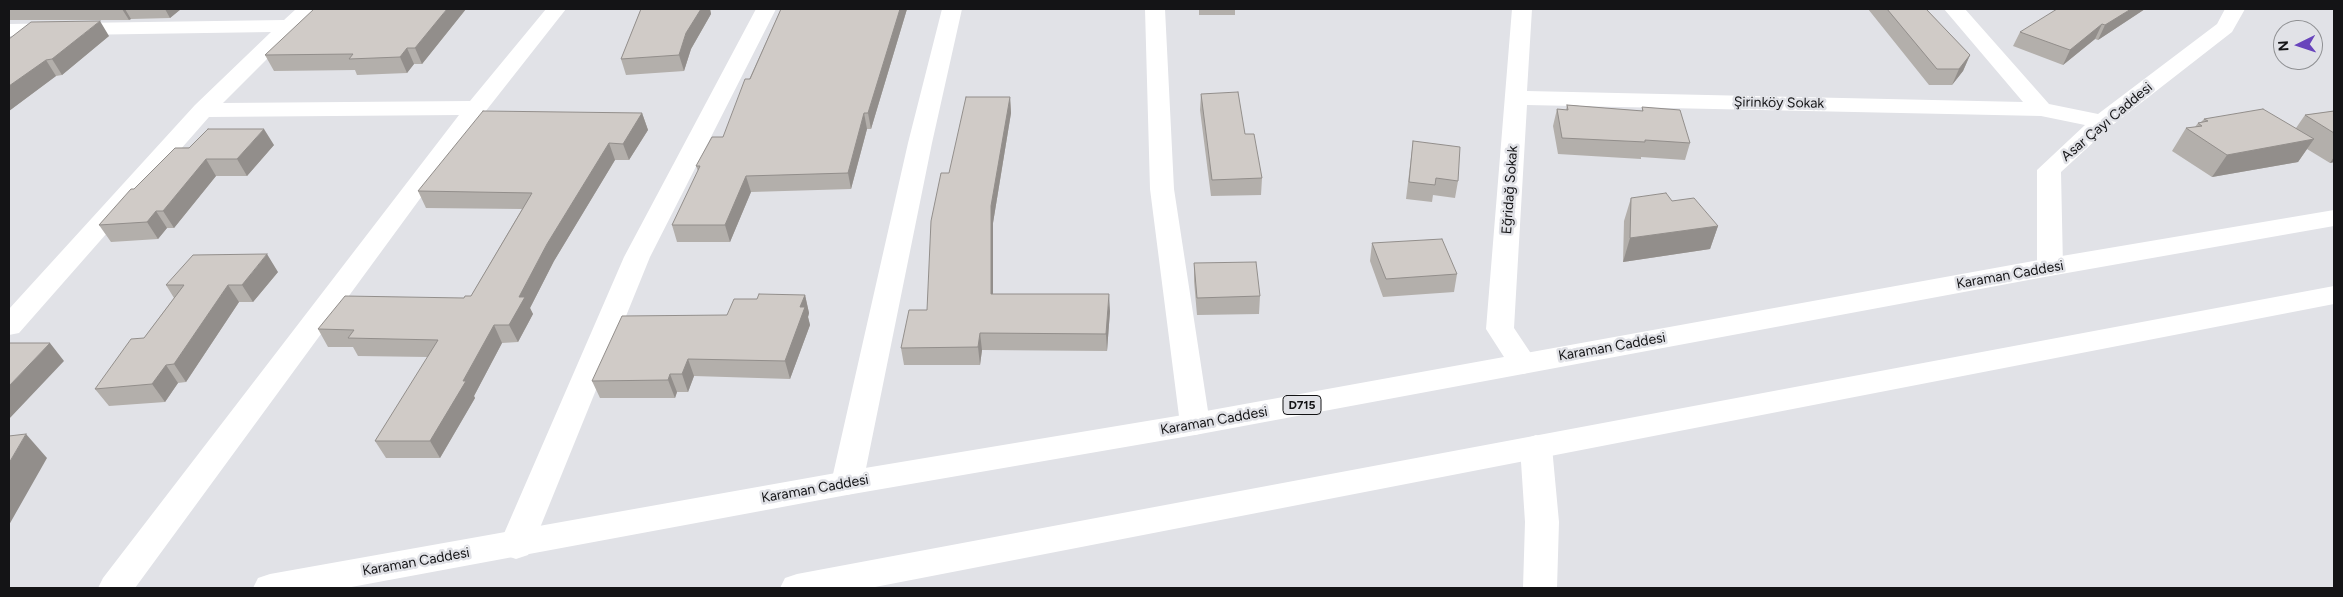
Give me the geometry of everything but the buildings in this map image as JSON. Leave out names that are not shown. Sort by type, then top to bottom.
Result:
[{"type":"main road","points":[[14,317],[203,110],[307,9]]},
{"type":"main road","points":[[116,588],[477,108],[556,9]]},
{"type":"main road","points":[[516,545],[637,257],[766,9]]},
{"type":"main road","points":[[848,483],[920,143],[952,9]]},
{"type":"main road","points":[[1155,9],[1162,189],[1195,424]]},
{"type":"main road","name":"Eğridağ Sokak","points":[[1522,9],[1500,329],[1523,364]]},
{"type":"main road","points":[[1954,9],[2041,109]]},
{"type":"main road","name":"Asar Çayı Caddesi","points":[[2050,268],[2049,170],[2102,122],[2225,28],[2236,9]]},
{"type":"main road","points":[[9,45],[18,30],[289,26]]},
{"type":"main road","name":"Şirinköy Sokak","points":[[1517,98],[2041,109],[2102,122]]},
{"type":"main road","points":[[203,110],[477,108]]},
{"type":"main road","name":"Karaman Caddesi","points":[[270,588],[516,545],[848,483],[1195,424],[2334,218]]},
{"type":"main road","points":[[797,588],[2334,295]]},
{"type":"main road","points":[[1536,447],[1542,522],[1540,588]]}]
